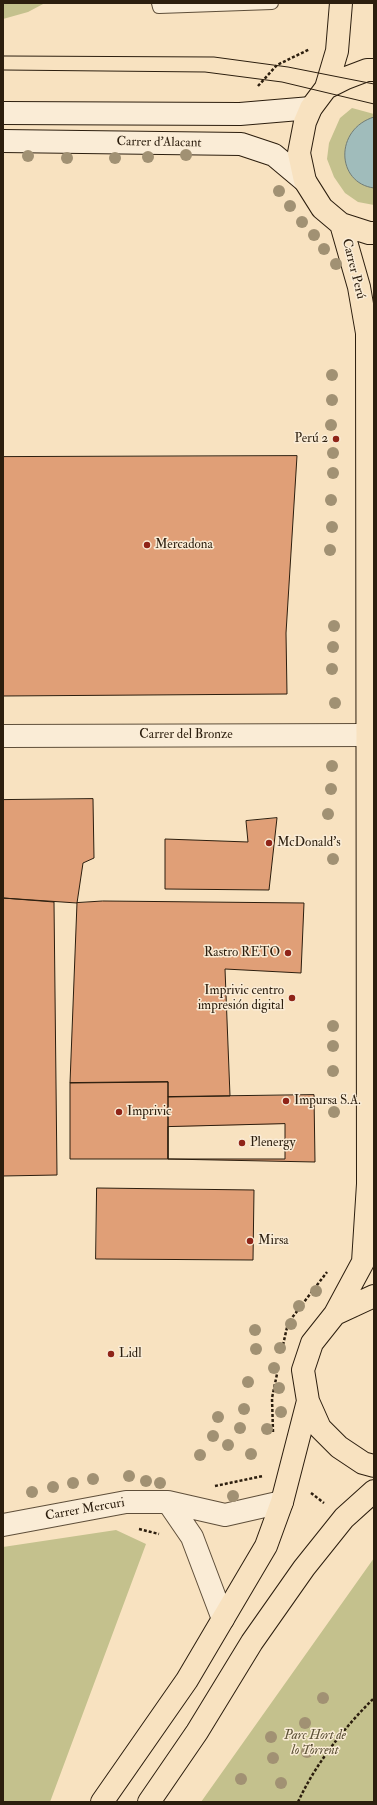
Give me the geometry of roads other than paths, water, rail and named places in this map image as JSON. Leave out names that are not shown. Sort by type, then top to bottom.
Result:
[{"type":"main road","points":[[341,3],[337,51],[326,88],[310,108],[305,122],[299,154],[304,180],[322,208],[341,224],[369,233],[374,233]]},
{"type":"main road","points":[[326,88],[367,70],[374,70]]},
{"type":"main road","name":"Carrer Perú","points":[[308,1401],[303,1370],[312,1343],[335,1314],[363,1262],[368,1184],[367,333],[359,287],[341,224]]},
{"type":"main road","points":[[335,1314],[374,1296]]},
{"type":"main road","points":[[308,1401],[320,1428],[339,1447],[363,1463],[374,1466]]},
{"type":"main road","points":[[102,1802],[187,1680],[266,1546],[282,1502],[308,1401]]},
{"type":"main road","points":[[149,1802],[196,1732],[252,1642],[304,1568],[344,1518],[374,1491]]},
{"type":"street","points":[[3,113],[240,114],[310,108]]},
{"type":"street","name":"Carrer d'Alacant","points":[[3,141],[241,144],[274,155],[304,180]]},
{"type":"street","name":"Carrer del Bronze","points":[[3,736],[368,734]]},
{"type":"street","name":"Carrer Mercuri","points":[[3,1525],[126,1502],[168,1502],[225,1515],[282,1502]]},
{"type":"street","points":[[168,1502],[192,1538],[223,1619]]},
{"type":"lane","points":[[158,3],[159,7],[276,3]]},
{"type":"water","points":[[374,117],[374,188],[361,184],[352,176],[347,167],[345,155],[346,143],[352,132],[361,123]]},
{"type":"tram line","points":[[3,56],[214,57],[288,67],[374,84]]},
{"type":"tram line","points":[[3,70],[205,72],[282,82],[374,104]]},
{"type":"place","name":"Perú 2","points":[[336,439]]},
{"type":"place","name":"Mercadona","points":[[147,545]]},
{"type":"place","name":"McDonald's","points":[[269,843]]},
{"type":"place","name":"Rastro RETO","points":[[288,953]]},
{"type":"place","name":"Imprivic centro impresión digital","points":[[292,998]]},
{"type":"place","name":"Impursa S.A.","points":[[286,1101]]},
{"type":"place","name":"Imprivic","points":[[119,1112]]},
{"type":"place","name":"Plenergy","points":[[242,1143]]},
{"type":"place","name":"Mirsa","points":[[250,1241]]},
{"type":"place","name":"Lidl","points":[[111,1354]]},
{"type":"park label","name":"Parc Hort de lo Torrent","points":[[315,1744]]}]
